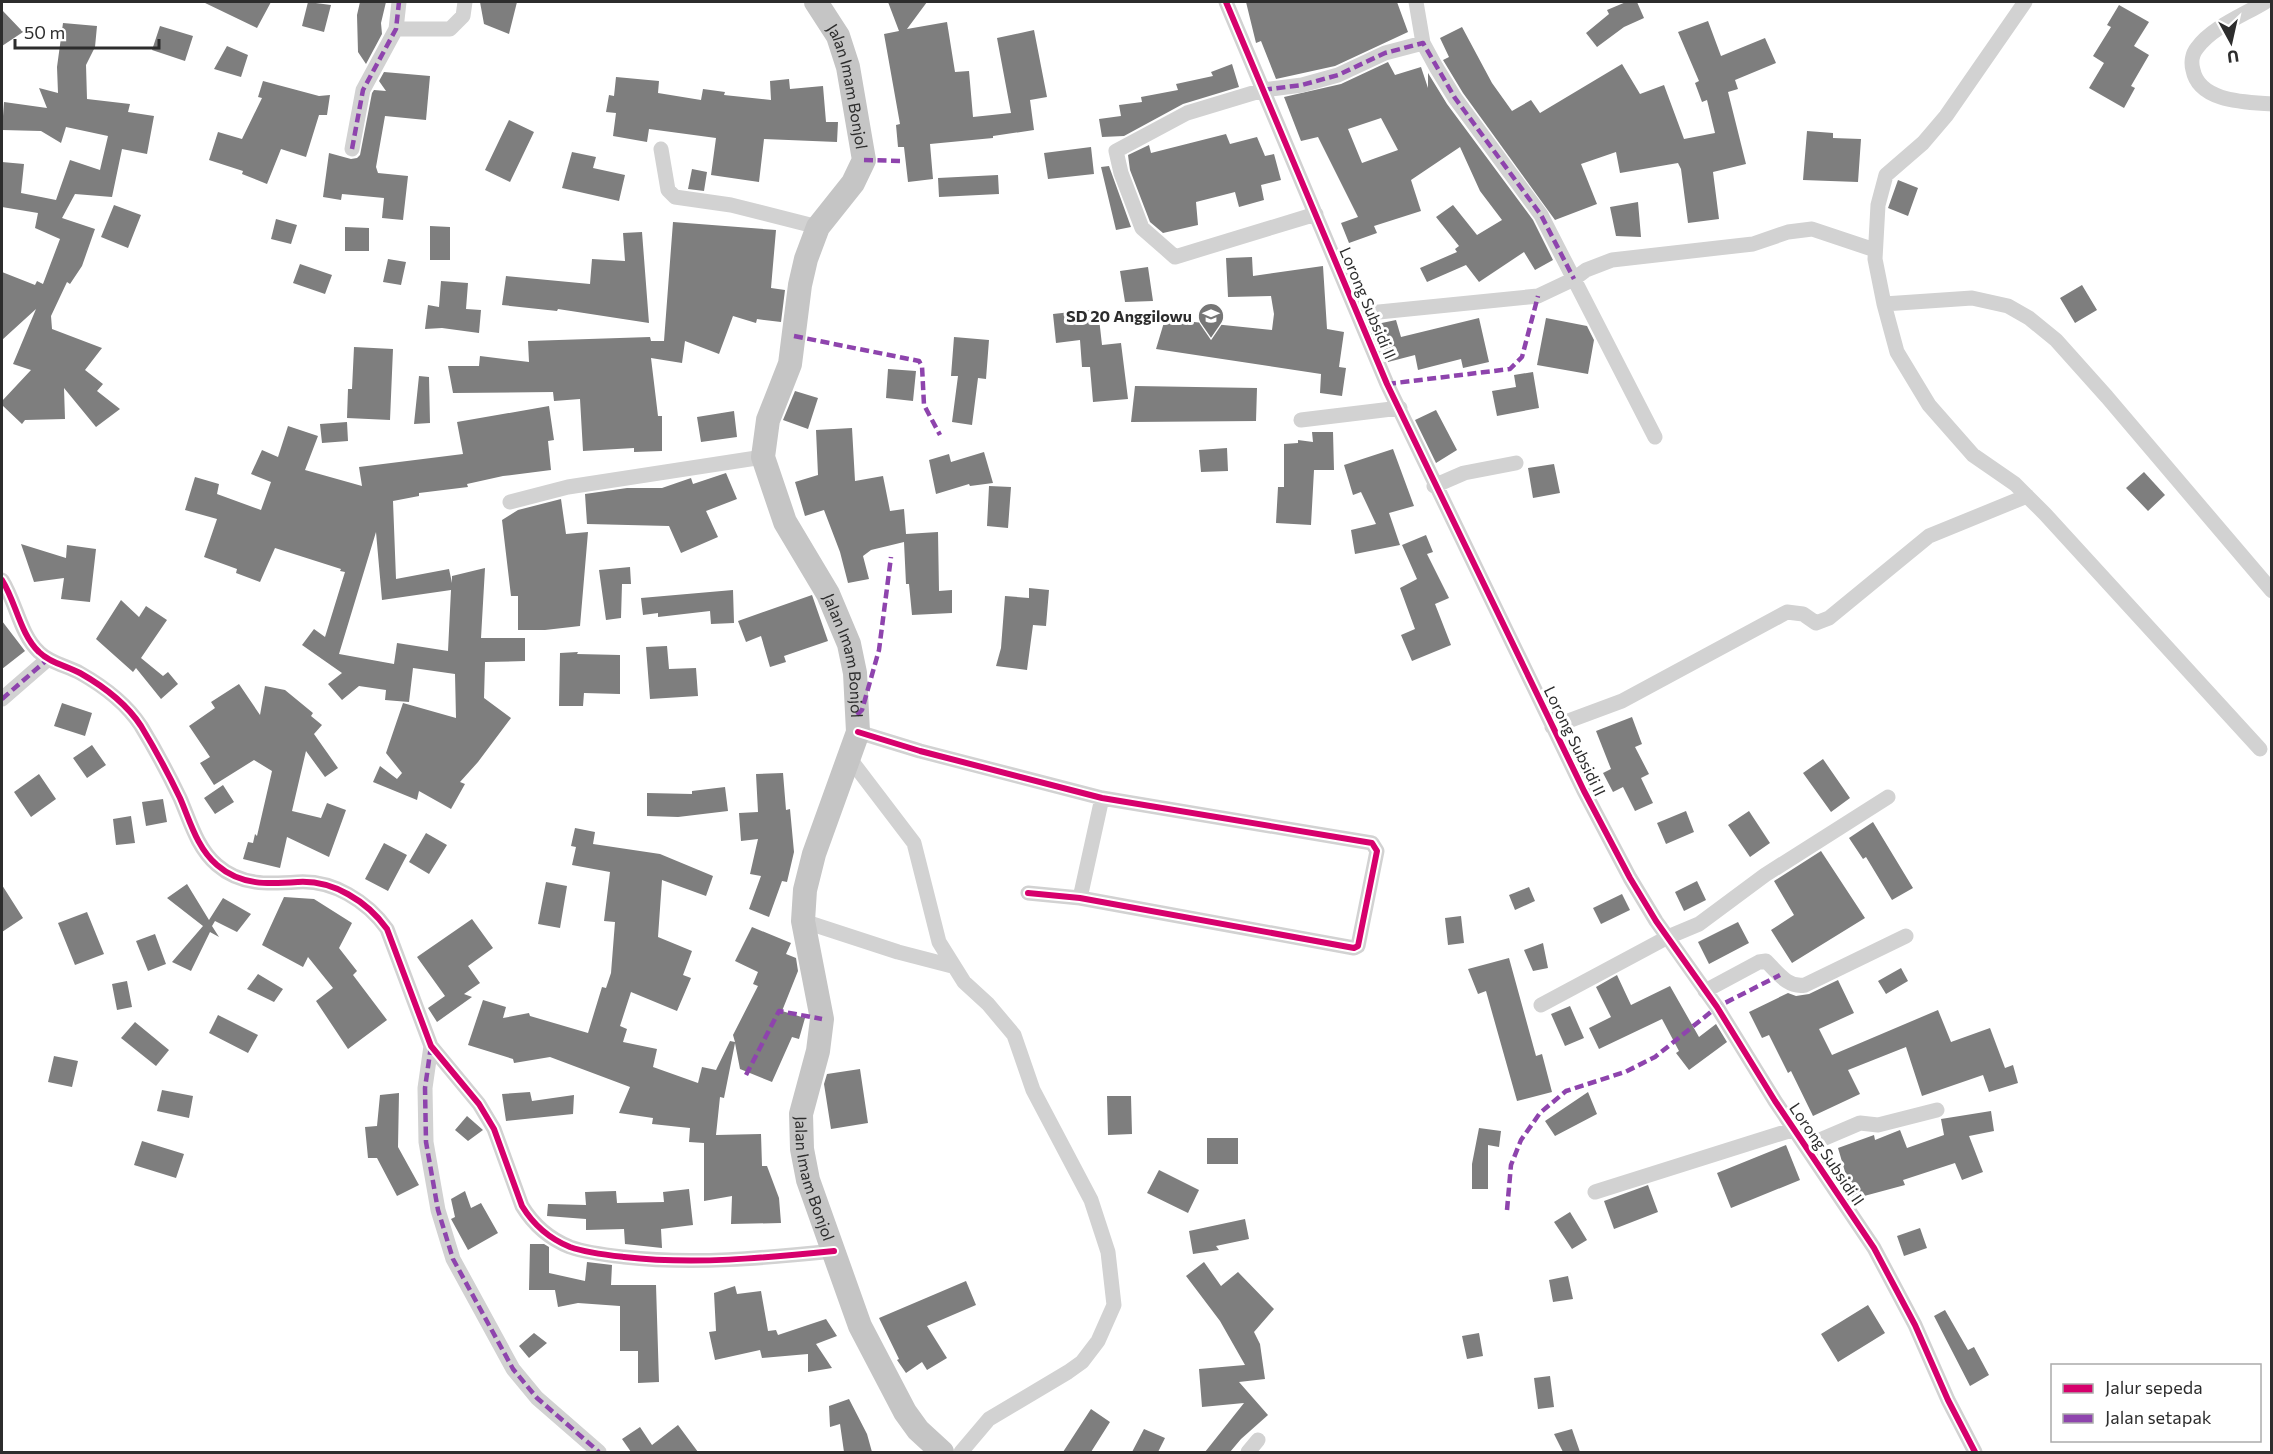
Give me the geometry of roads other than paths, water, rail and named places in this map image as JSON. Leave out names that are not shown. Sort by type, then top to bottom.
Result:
[{"type":"main road","name":"Jalan Imam Bonjol","points":[[816,2],[838,36],[848,67],[864,160],[854,183],[819,226],[800,285],[790,364],[768,420],[763,457],[785,522],[828,594],[846,635],[855,673],[858,732],[814,854],[805,890],[803,921],[822,1019],[818,1051],[801,1114],[802,1149],[808,1180],[861,1326],[885,1377],[918,1430],[942,1452]]},
{"type":"street","points":[[352,149],[363,90],[396,29],[399,2]]},
{"type":"street","points":[[396,29],[450,29],[464,16],[465,2]]},
{"type":"street","name":"Lorong Subsidi II","points":[[1226,2],[1434,486],[1630,878],[1874,1248],[1915,1325],[1948,1400],[1975,1452]]},
{"type":"street","points":[[1416,2],[1423,43],[1455,98],[1541,215],[1655,437]]},
{"type":"street","points":[[2025,2],[1946,116],[1923,143],[1886,175],[1878,205],[1875,250],[1884,304],[1897,352],[1929,405],[1973,455],[2015,484],[2027,496],[2259,749]]},
{"type":"street","points":[[2265,2],[2209,37],[2196,49],[2192,61],[2193,71],[2207,91],[2220,97],[2271,104]]},
{"type":"street","points":[[1316,214],[1175,256],[1142,228],[1121,173],[1116,151],[1187,113],[1263,90],[1302,85],[1338,75],[1385,53],[1423,43]]},
{"type":"street","points":[[661,149],[667,186],[675,197],[731,205],[819,226]]},
{"type":"street","points":[[1359,314],[1538,296],[1574,279],[1586,270],[1612,260],[1754,244],[1788,232],[1812,229],[1875,250]]},
{"type":"street","points":[[1884,304],[1972,298],[2008,306],[2029,318],[2056,340],[2107,397],[2271,591]]},
{"type":"street","points":[[1300,420],[1400,408]]},
{"type":"street","points":[[510,502],[568,487],[763,457]]},
{"type":"street","points":[[1434,486],[1472,471],[1516,463]]},
{"type":"street","points":[[1552,726],[1622,701],[1787,612],[1803,614],[1816,623],[1829,618],[1929,536],[2027,496]]},
{"type":"street","points":[[2,580],[33,645],[48,659],[96,683],[126,707],[161,760],[201,847],[216,865],[239,878],[256,884],[277,885],[300,882],[340,890],[373,912],[387,929],[431,1046],[479,1104],[494,1129],[516,1193],[528,1216],[550,1236],[570,1247],[638,1259],[709,1262],[834,1251]]},
{"type":"street","points":[[2,699],[48,659]]},
{"type":"street","points":[[858,732],[920,751],[1102,798],[1372,843],[1377,850],[1358,946],[1350,948],[1080,898],[1028,893]]},
{"type":"street","points":[[850,759],[914,843],[935,929],[952,966],[1014,1035],[1033,1090],[1091,1200],[1108,1252],[1114,1289],[1114,1305],[1105,1328],[1082,1362],[989,1419],[961,1452]]},
{"type":"street","points":[[1541,1005],[1668,937],[1699,924],[1765,875],[1888,797]]},
{"type":"street","points":[[1080,898],[1102,798]]},
{"type":"street","points":[[803,921],[898,952],[952,966]]},
{"type":"street","points":[[1705,991],[1759,962],[1766,961],[1789,983],[1797,987],[1805,985],[1906,936]]},
{"type":"street","points":[[431,1046],[425,1088],[426,1142],[441,1221],[453,1259],[513,1369],[537,1398],[599,1452]]},
{"type":"street","points":[[1806,1146],[1860,1122],[1878,1125],[1936,1110]]},
{"type":"street","points":[[1595,1192],[1795,1130]]},
{"type":"street","points":[[1248,1452],[1258,1440]]},
{"type":"place","name":"SD 20 Anggilowu","points":[[1211,339]]}]
